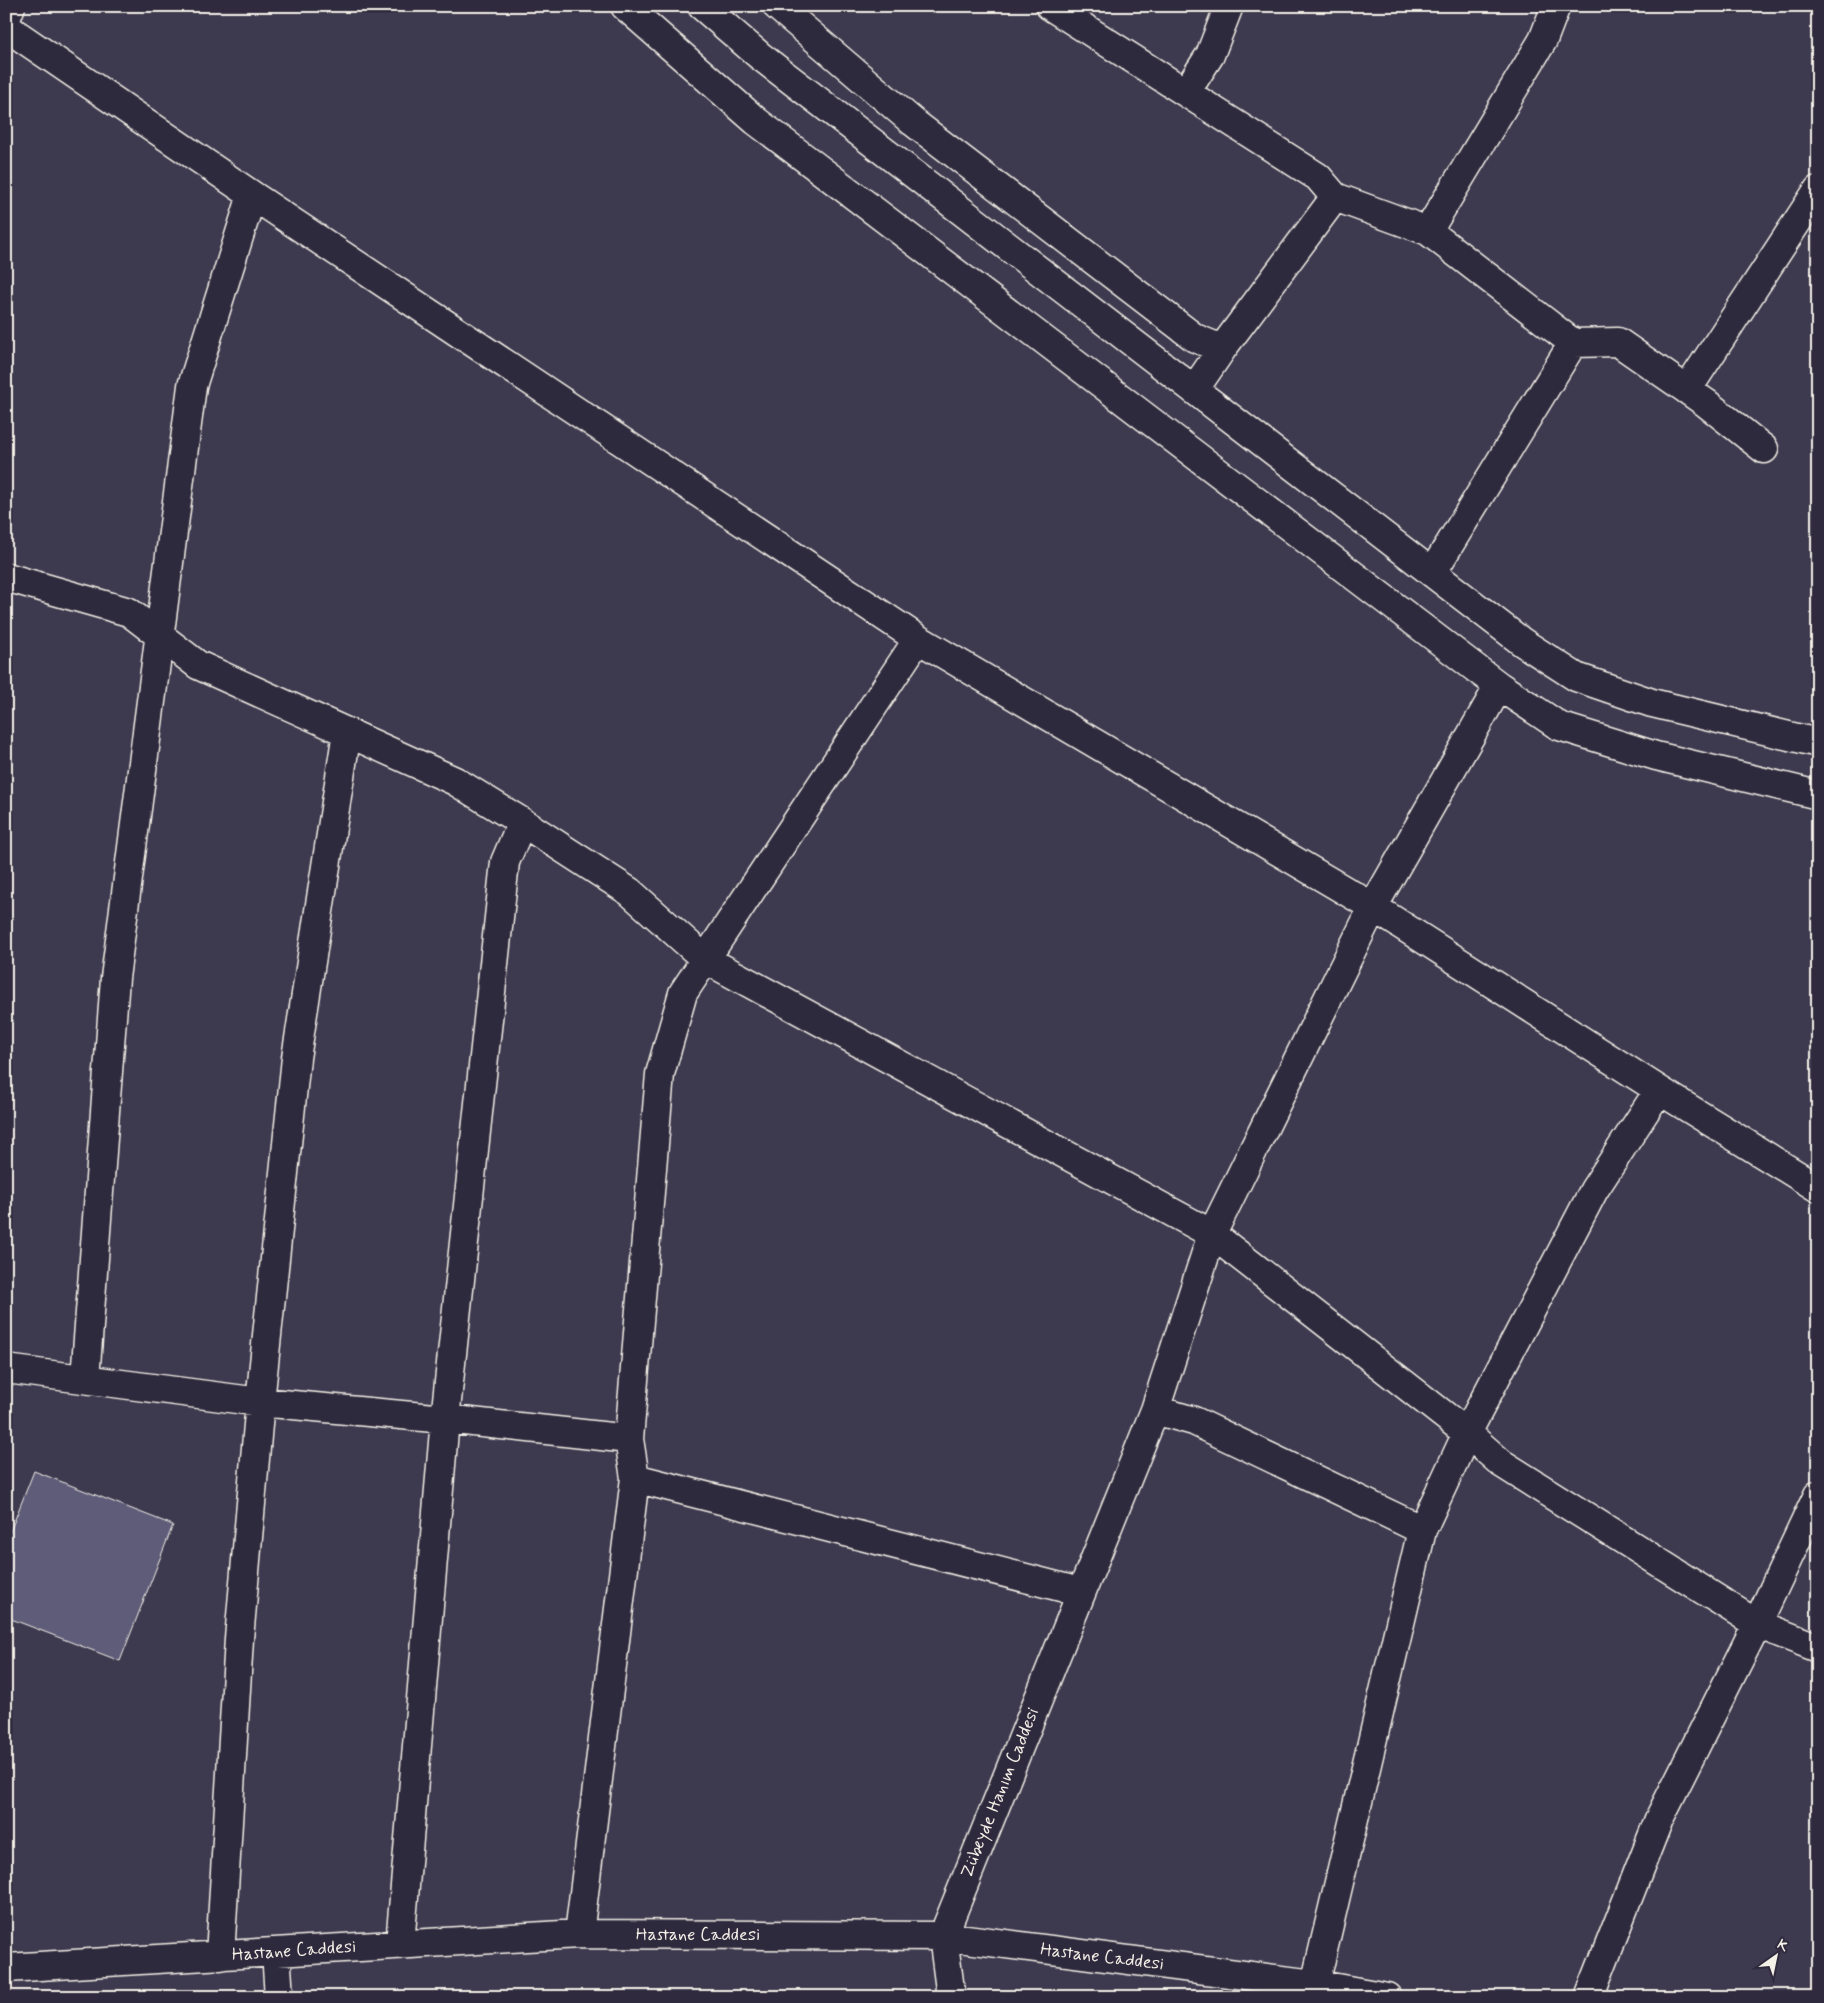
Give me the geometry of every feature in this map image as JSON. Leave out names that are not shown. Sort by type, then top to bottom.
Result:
[{"type":"street","points":[[6,19],[11,6]]},
{"type":"street","points":[[625,6],[756,121],[1499,686],[1559,726],[1656,756],[1818,795]]},
{"type":"street","points":[[702,6],[760,56],[1522,642],[1576,676],[1652,703],[1818,743]]},
{"type":"street","points":[[1050,6],[1318,177],[1335,197],[1428,230],[1573,343],[1618,342],[1706,403],[1764,449]]},
{"type":"street","points":[[1186,92],[1210,55],[1229,6]]},
{"type":"street","points":[[1428,230],[1543,40],[1556,6]]},
{"type":"street","points":[[784,8],[928,134],[1195,338],[1222,349]]},
{"type":"street","points":[[6,28],[252,195],[918,639],[1372,907],[1659,1090],[1818,1188]]},
{"type":"street","points":[[1687,390],[1818,190]]},
{"type":"street","points":[[85,1379],[115,978],[192,386],[252,195]]},
{"type":"street","points":[[1194,390],[1222,349],[1335,197]]},
{"type":"street","points":[[1432,572],[1573,343]]},
{"type":"street","points":[[6,577],[129,612],[198,665],[455,781],[630,892],[705,959],[1212,1234],[1467,1432],[1501,1464],[1757,1624],[1818,1648]]},
{"type":"street","points":[[579,1934],[635,1478],[629,1439],[660,1074],[683,993],[918,639]]},
{"type":"street","name":"Zübeyde Hanım Caddesi","points":[[951,1997],[943,1936],[1080,1592],[1155,1410],[1212,1234],[1372,907],[1499,686]]},
{"type":"street","points":[[220,1956],[239,1639],[260,1402],[296,1058],[347,732]]},
{"type":"street","points":[[400,1944],[445,1419],[505,862],[522,822]]},
{"type":"street","points":[[1313,1990],[1422,1530],[1467,1432],[1594,1190],[1659,1090]]},
{"type":"street","points":[[6,1369],[260,1402],[445,1419],[629,1439]]},
{"type":"street","points":[[1155,1410],[1194,1421],[1422,1530]]},
{"type":"street","points":[[635,1478],[1080,1592]]},
{"type":"street","points":[[1590,1997],[1660,1819],[1757,1624],[1818,1495]]},
{"type":"street","name":"Hastane Caddesi","points":[[6,1968],[579,1934],[943,1936],[1313,1990],[1387,1997]]},
{"type":"street","points":[[276,1952],[279,1997]]},
{"type":"building","points":[[34,1471],[173,1525],[120,1661],[6,1617],[6,1542]]}]
